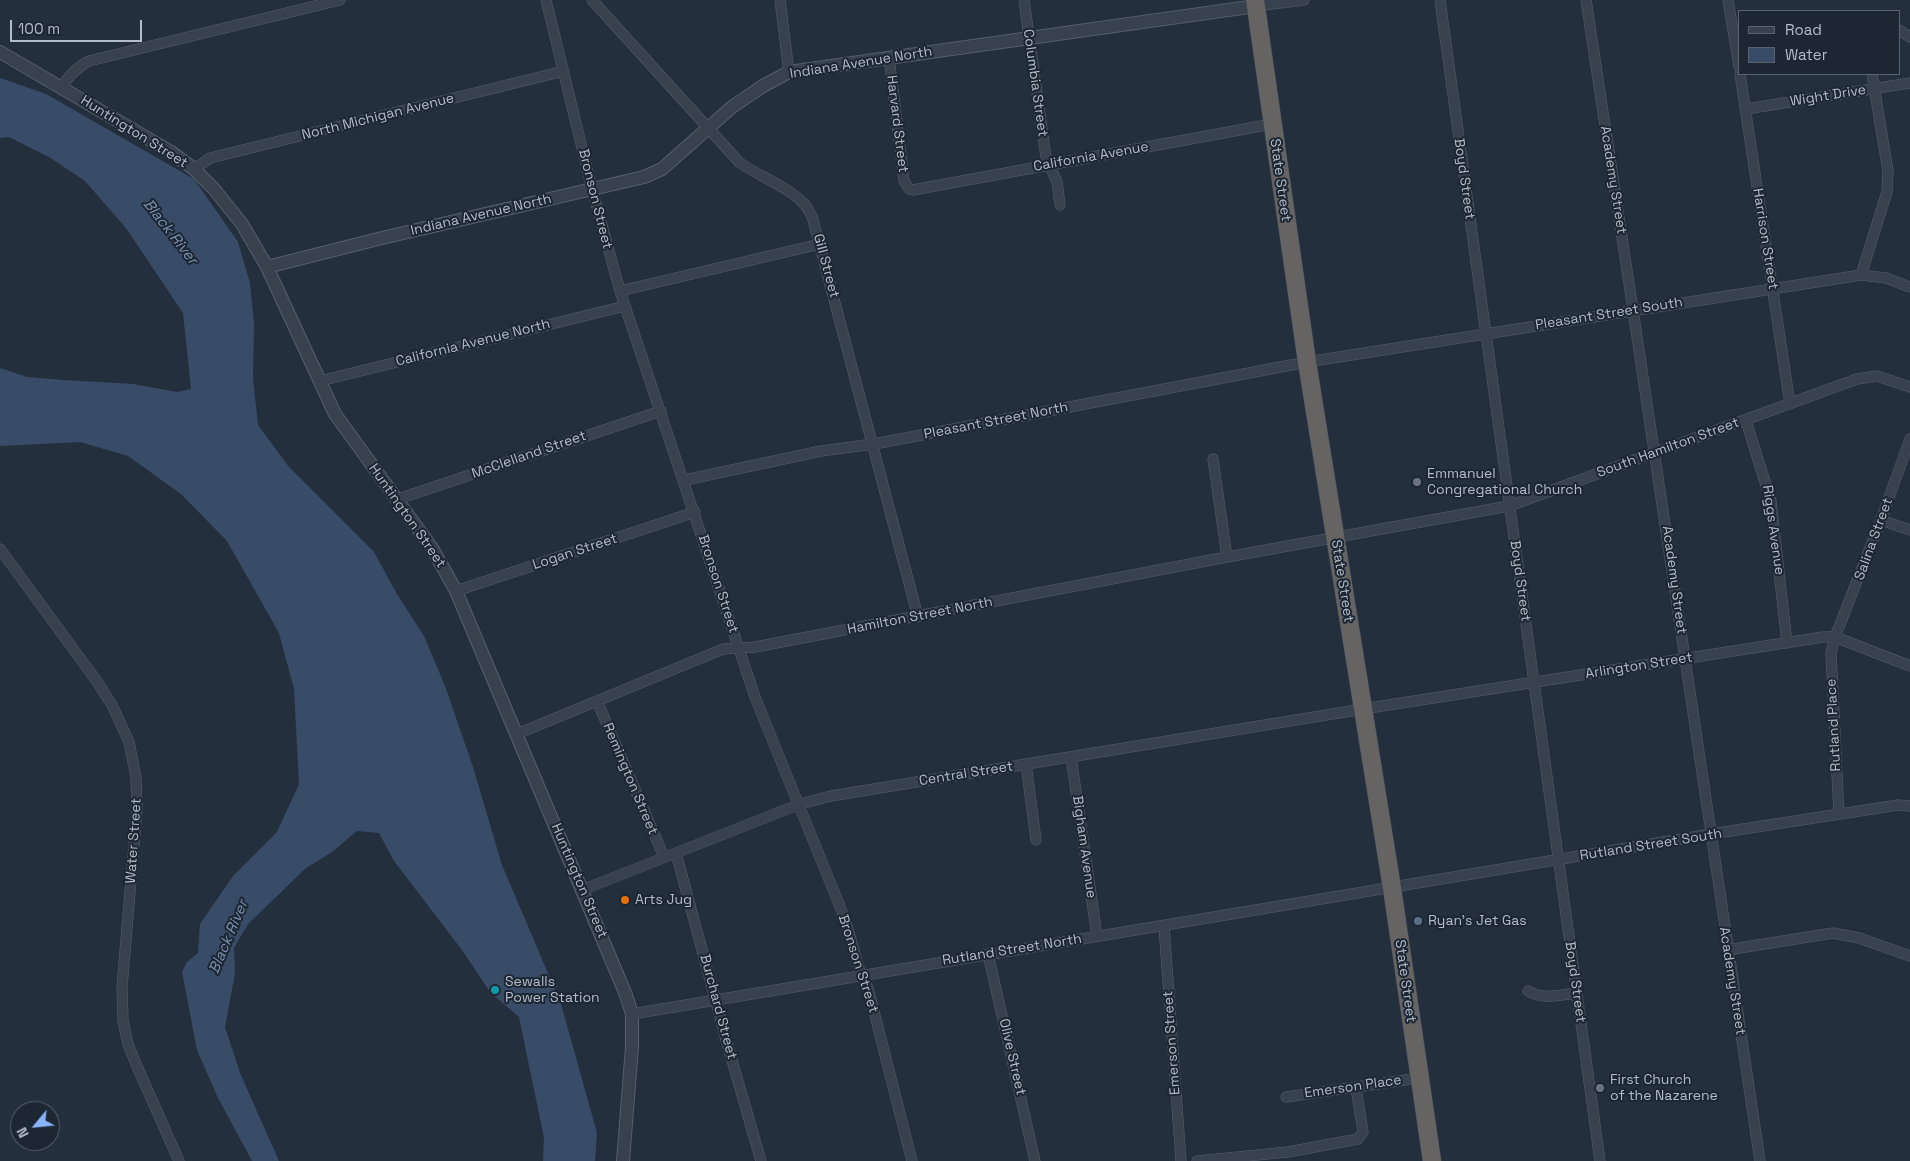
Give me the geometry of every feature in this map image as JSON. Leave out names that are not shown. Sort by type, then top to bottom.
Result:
[{"type":"highway","name":"State Street","points":[[1255,3],[1307,362],[1392,888],[1432,1161]]},
{"type":"street","points":[[61,88],[82,64],[89,61],[340,0]]},
{"type":"street","name":"Bronson Street","points":[[546,0],[592,189],[620,291],[755,697],[800,804],[844,919],[861,974],[868,988],[912,1161]]},
{"type":"street","name":"Gill Street","points":[[592,0],[739,162],[796,196],[804,203],[812,216],[874,444],[918,617]]},
{"type":"street","points":[[780,0],[789,72]]},
{"type":"street","name":"Columbia Street","points":[[1024,0],[1046,157],[1057,182],[1060,205]]},
{"type":"street","points":[[1255,3],[1304,0]]},
{"type":"street","name":"Boyd Street","points":[[1440,0],[1600,1161]]},
{"type":"street","name":"Academy Street","points":[[1586,0],[1634,310],[1727,950],[1760,1161]]},
{"type":"street","points":[[1728,0],[1738,60]]},
{"type":"street","name":"Indiana Avenue North","points":[[268,267],[382,238],[644,177],[662,169],[732,107],[763,86],[789,72],[1255,3]]},
{"type":"street","name":"Huntington Street","points":[[0,52],[171,152],[194,169],[214,189],[242,224],[268,267],[335,414],[432,548],[456,591],[518,734],[626,994],[632,1014],[632,1047],[623,1161]]},
{"type":"street","name":"Harvard Street","points":[[889,57],[904,181],[909,189]]},
{"type":"street","name":"North Michigan Avenue","points":[[194,169],[210,158],[564,71]]},
{"type":"street","name":"Harrison Street","points":[[1740,75],[1790,404]]},
{"type":"street","points":[[1861,274],[1887,192],[1888,171],[1872,75]]},
{"type":"street","name":"Wight Drive","points":[[1746,109],[1910,84]]},
{"type":"street","name":"California Avenue","points":[[909,189],[913,190],[1272,124]]},
{"type":"street","points":[[620,291],[820,244]]},
{"type":"street","name":"Pleasant Street South","points":[[1307,362],[1861,274],[1886,278],[1910,287]]},
{"type":"street","name":"California Avenue North","points":[[321,382],[625,306]]},
{"type":"street","name":"Pleasant Street North","points":[[684,480],[820,450],[874,444],[1307,362]]},
{"type":"street","name":"South Hamilton Street","points":[[1335,538],[1510,506],[1865,378],[1877,376],[1910,388]]},
{"type":"street","name":"McClelland Street","points":[[398,499],[661,411]]},
{"type":"street","name":"Riggs Avenue","points":[[1746,421],[1771,501],[1787,643]]},
{"type":"street","name":"Salina Street","points":[[1835,637],[1881,520],[1910,439]]},
{"type":"street","points":[[1212,459],[1227,557]]},
{"type":"street","name":"Logan Street","points":[[456,591],[694,512]]},
{"type":"street","points":[[1881,520],[1910,530]]},
{"type":"street","name":"Hamilton Street North","points":[[518,734],[723,649],[755,647],[1335,538]]},
{"type":"street","name":"Water Street","points":[[0,550],[96,680],[112,705],[129,742],[136,777],[137,809],[122,987],[123,1021],[128,1044],[136,1064],[179,1161]]},
{"type":"street","name":"Arlington Street","points":[[1363,709],[1835,637],[1910,666]]},
{"type":"street","name":"Rutland Place","points":[[1835,637],[1831,653],[1839,814]]},
{"type":"street","name":"Remington Street","points":[[597,701],[664,857]]},
{"type":"street","name":"Central Street","points":[[582,890],[800,804],[831,796],[1363,709]]},
{"type":"street","name":"Bigham Avenue","points":[[1071,757],[1097,936]]},
{"type":"street","points":[[1026,764],[1036,840]]},
{"type":"street","name":"Rutland Street South","points":[[1392,888],[1711,834],[1760,828],[1898,805],[1910,806]]},
{"type":"street","name":"Burchard Street","points":[[676,853],[761,1161]]},
{"type":"street","name":"Rutland Street North","points":[[632,1014],[861,974],[1392,888]]},
{"type":"street","name":"Emerson Street","points":[[1164,926],[1181,1161]]},
{"type":"street","points":[[1727,950],[1833,933],[1859,938],[1910,956]]},
{"type":"street","name":"Olive Street","points":[[988,954],[1035,1161]]},
{"type":"street","points":[[1528,991],[1543,997],[1577,993]]},
{"type":"street","name":"Emerson Place","points":[[1286,1097],[1419,1078]]},
{"type":"street","points":[[1197,1161],[1288,1152],[1358,1139],[1363,1132],[1356,1088]]},
{"type":"water","name":"Black River","points":[[0,78],[46,94],[194,179],[238,242],[250,283],[254,323],[253,379],[258,425],[289,467],[374,552],[397,594],[424,636],[445,686],[473,767],[502,865],[561,1004],[597,1133],[595,1161],[543,1161],[544,1138],[519,1017],[490,992],[462,950],[394,861],[379,833],[357,831],[332,852],[306,868],[248,924],[234,948],[235,973],[225,1027],[240,1073],[279,1161],[252,1161],[218,1098],[197,1050],[182,972],[187,962],[198,953],[200,924],[233,876],[277,832],[299,784],[294,689],[279,633],[227,541],[181,494],[128,456],[80,442],[0,446],[0,368],[27,377],[133,384],[177,392],[191,389],[183,313],[126,228],[85,181],[49,157],[9,137],[0,138]]},
{"type":"place","name":"Emmanuel Congregational Church","points":[[1417,482]]},
{"type":"place","name":"Arts Jug","points":[[625,900]]},
{"type":"place","name":"Ryan's Jet Gas","points":[[1418,921]]},
{"type":"place","name":"Sewalls Power Station","points":[[495,990]]},
{"type":"place","name":"First Church of the Nazarene","points":[[1600,1088]]}]
